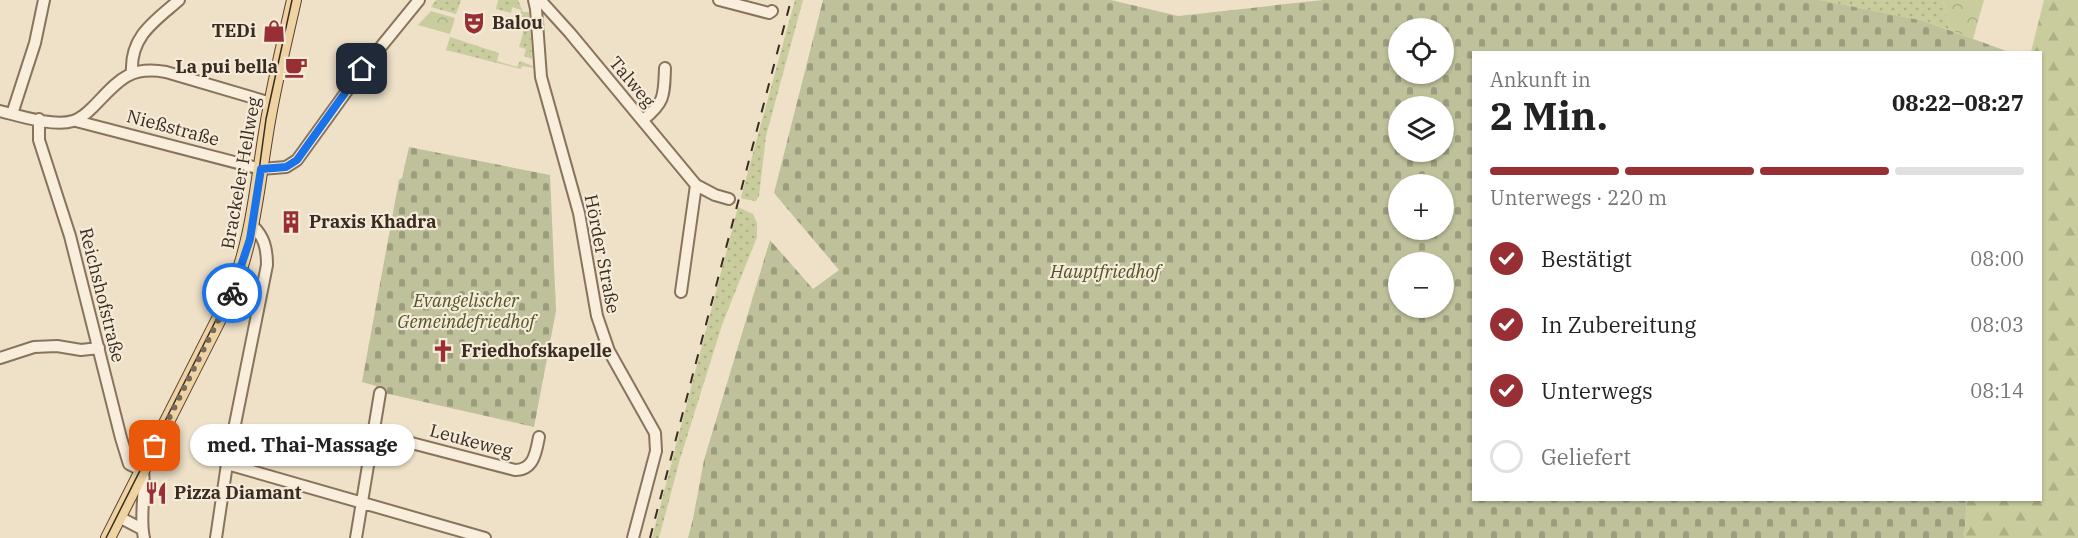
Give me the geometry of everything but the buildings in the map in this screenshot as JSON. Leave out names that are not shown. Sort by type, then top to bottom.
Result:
[{"type":"main road","name":"Brackeler Hellweg","points":[[108,538],[234,288],[253,226],[271,103],[294,0]]},
{"type":"street","points":[[12,114],[34,43],[44,0]]},
{"type":"street","points":[[132,72],[131,56],[149,24],[179,0]]},
{"type":"street","points":[[261,169],[286,167],[297,160],[362,69],[419,0]]},
{"type":"street","points":[[719,0],[759,5],[769,13],[772,11]]},
{"type":"street","name":"Talweg","points":[[538,1],[570,33],[696,185],[729,199]]},
{"type":"street","name":"Hörder Straße","points":[[538,1],[541,77],[579,213],[597,316],[609,351],[655,433],[656,452],[633,538]]},
{"type":"street","points":[[643,120],[658,106],[664,87],[665,68]]},
{"type":"street","points":[[76,121],[117,81],[132,72],[151,69],[271,103]]},
{"type":"street","name":"Nießstraße","points":[[0,111],[39,120],[66,123],[76,121],[261,169]]},
{"type":"street","name":"Reichshofstraße","points":[[39,120],[39,140],[70,236],[120,434],[129,464],[142,471]]},
{"type":"street","points":[[681,292],[696,185]]},
{"type":"street","points":[[216,538],[227,464],[267,265],[264,240],[253,226]]},
{"type":"street","points":[[0,357],[33,347],[57,346],[81,350],[99,348]]},
{"type":"street","points":[[356,538],[380,393]]},
{"type":"street","name":"Leukeweg","points":[[373,433],[515,470],[521,470],[531,463],[535,457],[538,437]]},
{"type":"street","points":[[227,464],[485,538]]},
{"type":"street","points":[[142,471],[145,486],[143,534]]},
{"type":"street","points":[[119,517],[143,534]]},
{"type":"green space","points":[[436,0],[461,0],[456,14],[431,7]]},
{"type":"green space","points":[[498,0],[518,0],[523,12],[529,12],[529,19],[519,16],[521,10],[512,7],[511,13],[496,9]]},
{"type":"green space","points":[[795,0],[803,0],[766,136],[759,196],[756,201],[743,199],[741,197]]},
{"type":"green space","name":"Hauptfriedhof","points":[[823,0],[1111,0],[1178,16],[1323,0],[1820,0],[1924,21],[2006,51],[1472,51],[1472,501],[1967,501],[1964,538],[688,538],[704,460],[770,240],[813,289],[839,270],[774,193]]},
{"type":"green space","points":[[1820,0],[1943,0],[1950,30],[1924,21]]},
{"type":"green space","points":[[1943,0],[1984,0],[1973,39],[1950,30]]},
{"type":"green space","points":[[2044,0],[2078,0],[2078,538],[1964,538],[1967,501],[2042,501],[2042,51],[2031,51]]},
{"type":"green space","points":[[431,11],[455,18],[450,34],[418,25]]},
{"type":"green space","points":[[526,23],[530,25],[532,59],[524,56],[526,49],[519,47]]},
{"type":"green space","points":[[450,37],[499,53],[497,61],[517,67],[520,61],[534,68],[522,66],[521,69],[446,50]]},
{"type":"green space","name":"Evangelischer Gemeindefriedhof","points":[[409,147],[550,175],[556,311],[534,427],[376,391],[376,386],[362,382],[399,180],[402,178]]},
{"type":"green space","points":[[738,207],[753,214],[757,223],[757,237],[722,325],[680,459],[659,538],[652,538]]},
{"type":"tram line","points":[[106,538],[223,306],[238,271],[252,222],[266,119],[292,0]]},
{"type":"railway","points":[[650,538],[791,0]]},
{"type":"way so far","points":[[155,446],[232,293]]},
{"type":"place","name":"Balou","points":[[474,23]]},
{"type":"place","name":"TEDi","points":[[274,31]]},
{"type":"place","name":"La pui bella","points":[[296,67]]},
{"type":"place","name":"Praxis Khadra","points":[[291,222]]},
{"type":"place","name":"Friedhofskapelle","points":[[443,351]]},
{"type":"place","name":"med. Thai-Massage","points":[[155,446]]},
{"type":"place","name":"Pizza Diamant","points":[[156,493]]},
{"type":"route","points":[[232,293],[250,239],[261,169],[286,167],[297,160],[362,69]]}]
